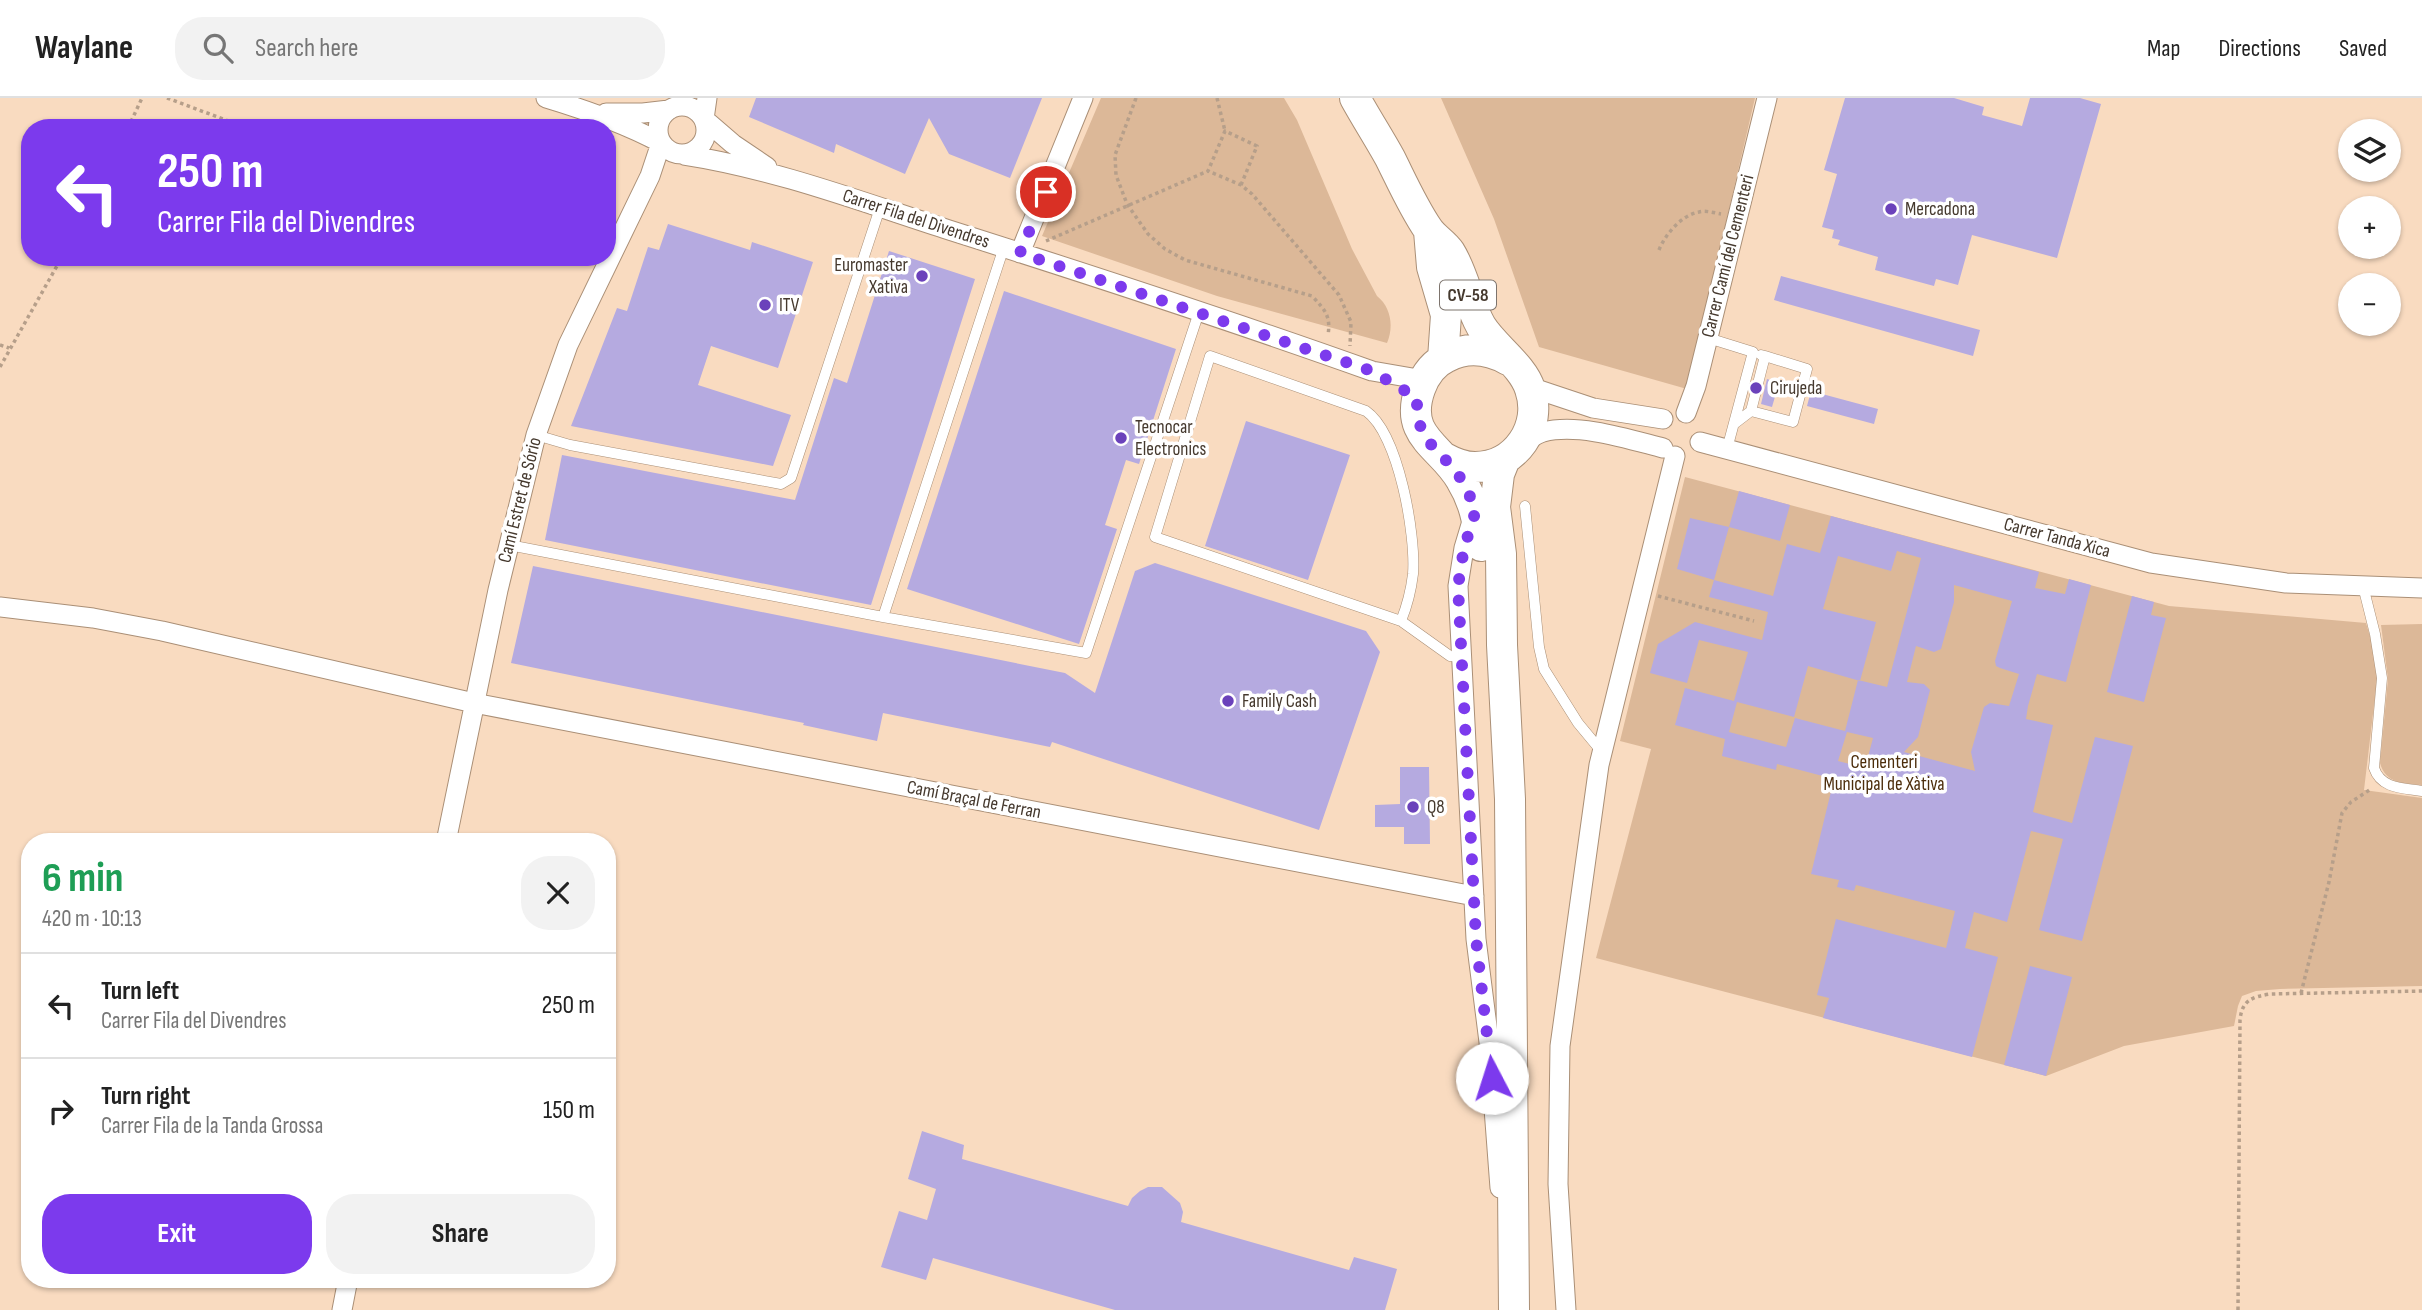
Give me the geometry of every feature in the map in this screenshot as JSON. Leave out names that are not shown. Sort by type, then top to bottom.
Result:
[{"type":"main road","name":"CV-58","points":[[1355,98],[1429,231],[1450,252],[1481,326],[1521,372],[1530,387],[1534,405],[1532,425],[1499,474],[1495,507],[1501,554],[1502,646],[1510,799],[1514,1310]]},
{"type":"main road","name":"CV-58","points":[[1429,231],[1432,267],[1446,315],[1417,415],[1421,432],[1431,447],[1445,458],[1461,478],[1476,510],[1502,646]]},
{"type":"main road","points":[[1428,379],[1455,353],[1476,350],[1496,353],[1508,360]]},
{"type":"main road","points":[[1445,458],[1459,465],[1475,467],[1491,465],[1514,450]]},
{"type":"street","name":"Carrer Fila del Divendres","points":[[546,98],[610,119]]},
{"type":"street","points":[[704,119],[692,108],[677,105],[659,121],[658,136],[674,151],[692,153],[704,142],[707,98]]},
{"type":"street","points":[[1012,250],[1083,98]]},
{"type":"street","name":"Carrer Camí del Cementeri","points":[[1686,413],[1696,386],[1767,98]]},
{"type":"street","name":"Carrer Fila del Divendres","points":[[598,114],[643,113],[677,105]]},
{"type":"street","name":"Carrer Fila del Divendres","points":[[704,119],[733,144],[779,175]]},
{"type":"street","name":"Carrer Fila del Divendres","points":[[616,121],[674,151],[779,175],[1372,371],[1428,379]]},
{"type":"street","name":"Camí Estret de Sório","points":[[616,246],[650,176],[674,151]]},
{"type":"street","name":"Camí Estret de Sório","points":[[448,833],[508,545],[537,435],[568,345],[606,266]]},
{"type":"street","points":[[1514,450],[1541,432],[1564,429],[1596,433],[1687,455],[1698,447],[1700,442],[1701,428],[1698,421],[1686,413],[1674,413],[1663,419],[1593,408],[1530,387]]},
{"type":"street","points":[[1566,1310],[1558,1184],[1560,1046],[1600,759],[1642,592],[1669,452],[1658,434],[1663,419]]},
{"type":"street","name":"Carrer Tanda Xica","points":[[1700,442],[2151,563],[2286,583],[2422,588]]},
{"type":"street","points":[[1476,510],[1464,548],[1458,586],[1474,896],[1500,1188],[1500,1310]]},
{"type":"street","name":"Camí Braçal de Ferran","points":[[0,607],[93,618],[162,631],[474,703],[1474,896]]},
{"type":"street","points":[[342,1310],[346,1288]]},
{"type":"lane","points":[[537,435],[570,445],[781,484],[791,478],[880,208]]},
{"type":"lane","points":[[883,617],[1012,250]]},
{"type":"lane","points":[[508,545],[1086,653],[1199,312]]},
{"type":"lane","points":[[1708,338],[1807,369],[1793,422],[1751,411]]},
{"type":"lane","points":[[1727,449],[1753,352]]},
{"type":"lane","points":[[1401,621],[1411,590],[1413,571],[1409,531],[1397,462],[1374,417],[1366,411],[1210,356],[1155,537],[1401,621],[1450,656],[1463,657]]},
{"type":"lane","points":[[1733,425],[1751,411],[1765,356]]},
{"type":"lane","points":[[1525,506],[1539,647],[1544,669],[1600,759]]},
{"type":"lane","points":[[2363,586],[2377,643],[2382,678],[2374,768],[2380,780],[2396,787],[2422,791]]},
{"type":"path","points":[[132,119],[142,98]]},
{"type":"path","points":[[167,98],[223,119]]},
{"type":"path","points":[[1136,98],[1115,155],[1116,175],[1127,204],[1148,234],[1165,249],[1185,260],[1312,296],[1324,308],[1330,322],[1324,354]]},
{"type":"path","points":[[1208,171],[1224,131],[1217,98]]},
{"type":"path","points":[[1224,131],[1257,146],[1241,185]]},
{"type":"path","points":[[1012,250],[1208,171],[1241,185],[1252,194],[1339,295],[1351,322],[1350,363]]},
{"type":"path","points":[[1659,250],[1664,239],[1679,223],[1698,212],[1737,218]]},
{"type":"path","points":[[0,367],[57,266]]},
{"type":"path","points":[[0,345],[9,348]]},
{"type":"path","points":[[1642,592],[1754,621]]},
{"type":"path","points":[[2301,993],[2329,882],[2342,813],[2351,802],[2368,792],[2380,780]]},
{"type":"path","points":[[2238,1310],[2243,1006],[2252,998],[2301,993],[2422,991]]},
{"type":"green space","points":[[1101,98],[1284,98],[1297,120],[1352,249],[1388,311],[1391,324],[1387,343],[1217,296],[1042,236]]},
{"type":"green space","points":[[1441,98],[1755,98],[1687,389],[1539,347],[1494,219]]},
{"type":"green space","name":"Cementeri Municipal de Xàtiva","points":[[1685,477],[2169,606],[2366,623],[2375,653],[2377,680],[2364,790],[2422,798],[2422,986],[2256,991],[2242,996],[2234,1026],[2124,1046],[2046,1076],[1596,958],[1651,749],[1620,741]]},
{"type":"green space","points":[[2422,624],[2422,785],[2391,779],[2380,763],[2388,679],[2381,625]]},
{"type":"building","points":[[756,98],[1042,98],[1010,178],[949,154],[929,118],[905,174],[836,144],[834,153],[749,117]]},
{"type":"building","points":[[1845,98],[1954,98],[1984,107],[1982,115],[2022,126],[2030,98],[2080,98],[2101,104],[2057,258],[1972,235],[1958,285],[1936,279],[1934,286],[1875,270],[1878,257],[1838,245],[1840,240],[1832,238],[1834,230],[1822,227],[1837,174],[1824,170]]},
{"type":"building","points":[[668,224],[750,250],[752,242],[813,262],[778,368],[711,346],[698,385],[791,415],[773,466],[571,426],[617,308],[627,311],[648,247],[659,250]]},
{"type":"building","points":[[889,251],[975,279],[871,605],[545,540],[562,455],[795,500],[834,378],[847,383]]},
{"type":"building","points":[[1781,276],[1980,330],[1973,356],[1774,300]]},
{"type":"building","points":[[1004,291],[1176,349],[1139,464],[1126,460],[1105,525],[1117,529],[1079,644],[907,589]]},
{"type":"building","points":[[1767,379],[1779,383],[1772,407],[1761,404]]},
{"type":"building","points":[[1811,391],[1878,409],[1874,424],[1807,406]]},
{"type":"building","points":[[1246,421],[1350,455],[1308,580],[1205,546]]},
{"type":"building","points":[[1739,491],[1790,505],[1780,541],[1729,527]]},
{"type":"building","points":[[1831,516],[2039,572],[2035,588],[2065,594],[2069,579],[2091,585],[2066,682],[2037,674],[2028,706],[2026,719],[2053,725],[2033,812],[2072,823],[2095,737],[2133,746],[2082,941],[2039,930],[2063,839],[2031,831],[2007,922],[1974,912],[1965,948],[1998,957],[1972,1057],[1823,1018],[1829,998],[1817,995],[1836,919],[1946,948],[1955,911],[1856,885],[1854,891],[1837,887],[1839,880],[1811,874],[1834,779],[1777,764],[1776,770],[1722,756],[1725,739],[1675,725],[1685,688],[1734,701],[1748,652],[1699,640],[1687,683],[1650,673],[1658,644],[1695,622],[1762,640],[1768,612],[1709,597],[1714,580],[1773,596],[1787,544],[1820,553]],"holes":[[[1897,551],[1921,558],[1887,687],[1860,681],[1876,622],[1823,609],[1838,556],[1891,571]],[[1954,585],[2012,601],[1995,661],[1996,666],[2019,674],[2009,706],[1990,703],[1984,707],[1971,752],[1975,771],[1904,752],[1918,737],[1930,690],[1924,684],[1907,682],[1916,646],[1934,652],[1941,649],[1954,602]],[[1808,666],[1858,680],[1845,731],[1795,718],[1786,747],[1729,732],[1737,702],[1794,717]],[[1847,732],[1873,738],[1865,768],[1838,761]]]},
{"type":"building","points":[[1690,518],[1729,527],[1714,580],[1677,569]]},
{"type":"building","points":[[1155,563],[1366,631],[1380,652],[1319,830],[1052,742],[1050,747],[883,713],[877,741],[803,725],[804,723],[511,663],[533,566],[1065,673],[1095,693],[1135,571]]},
{"type":"building","points":[[2132,596],[2154,602],[2151,615],[2166,618],[2144,702],[2107,692]]},
{"type":"building","points":[[1400,767],[1429,767],[1430,844],[1404,844],[1404,827],[1375,827],[1375,805],[1400,804]]},
{"type":"building","points":[[2030,966],[2072,977],[2046,1076],[2004,1065]]},
{"type":"building","points":[[922,1131],[964,1145],[962,1159],[1128,1206],[1140,1191],[1148,1187],[1162,1187],[1180,1203],[1183,1212],[1181,1222],[1349,1270],[1354,1257],[1397,1269],[1385,1310],[1115,1310],[933,1258],[926,1280],[881,1267],[899,1211],[927,1220],[936,1189],[908,1179]]},
{"type":"place","name":"Mercadona","points":[[1891,209]]},
{"type":"place","name":"Euromaster Xativa","points":[[922,276]]},
{"type":"place","name":"ITV","points":[[765,305]]},
{"type":"place","name":"Cirujeda","points":[[1756,388]]},
{"type":"place","name":"Tecnocar Electronics","points":[[1121,438]]},
{"type":"place","name":"Family Cash","points":[[1228,701]]},
{"type":"place","name":"Q8","points":[[1413,807]]},
{"type":"route","points":[[1046,192],[1020,253],[1372,371],[1417,398],[1421,432],[1431,447],[1445,458],[1461,478],[1476,510],[1464,548],[1458,586],[1476,939],[1492,1078]]}]
